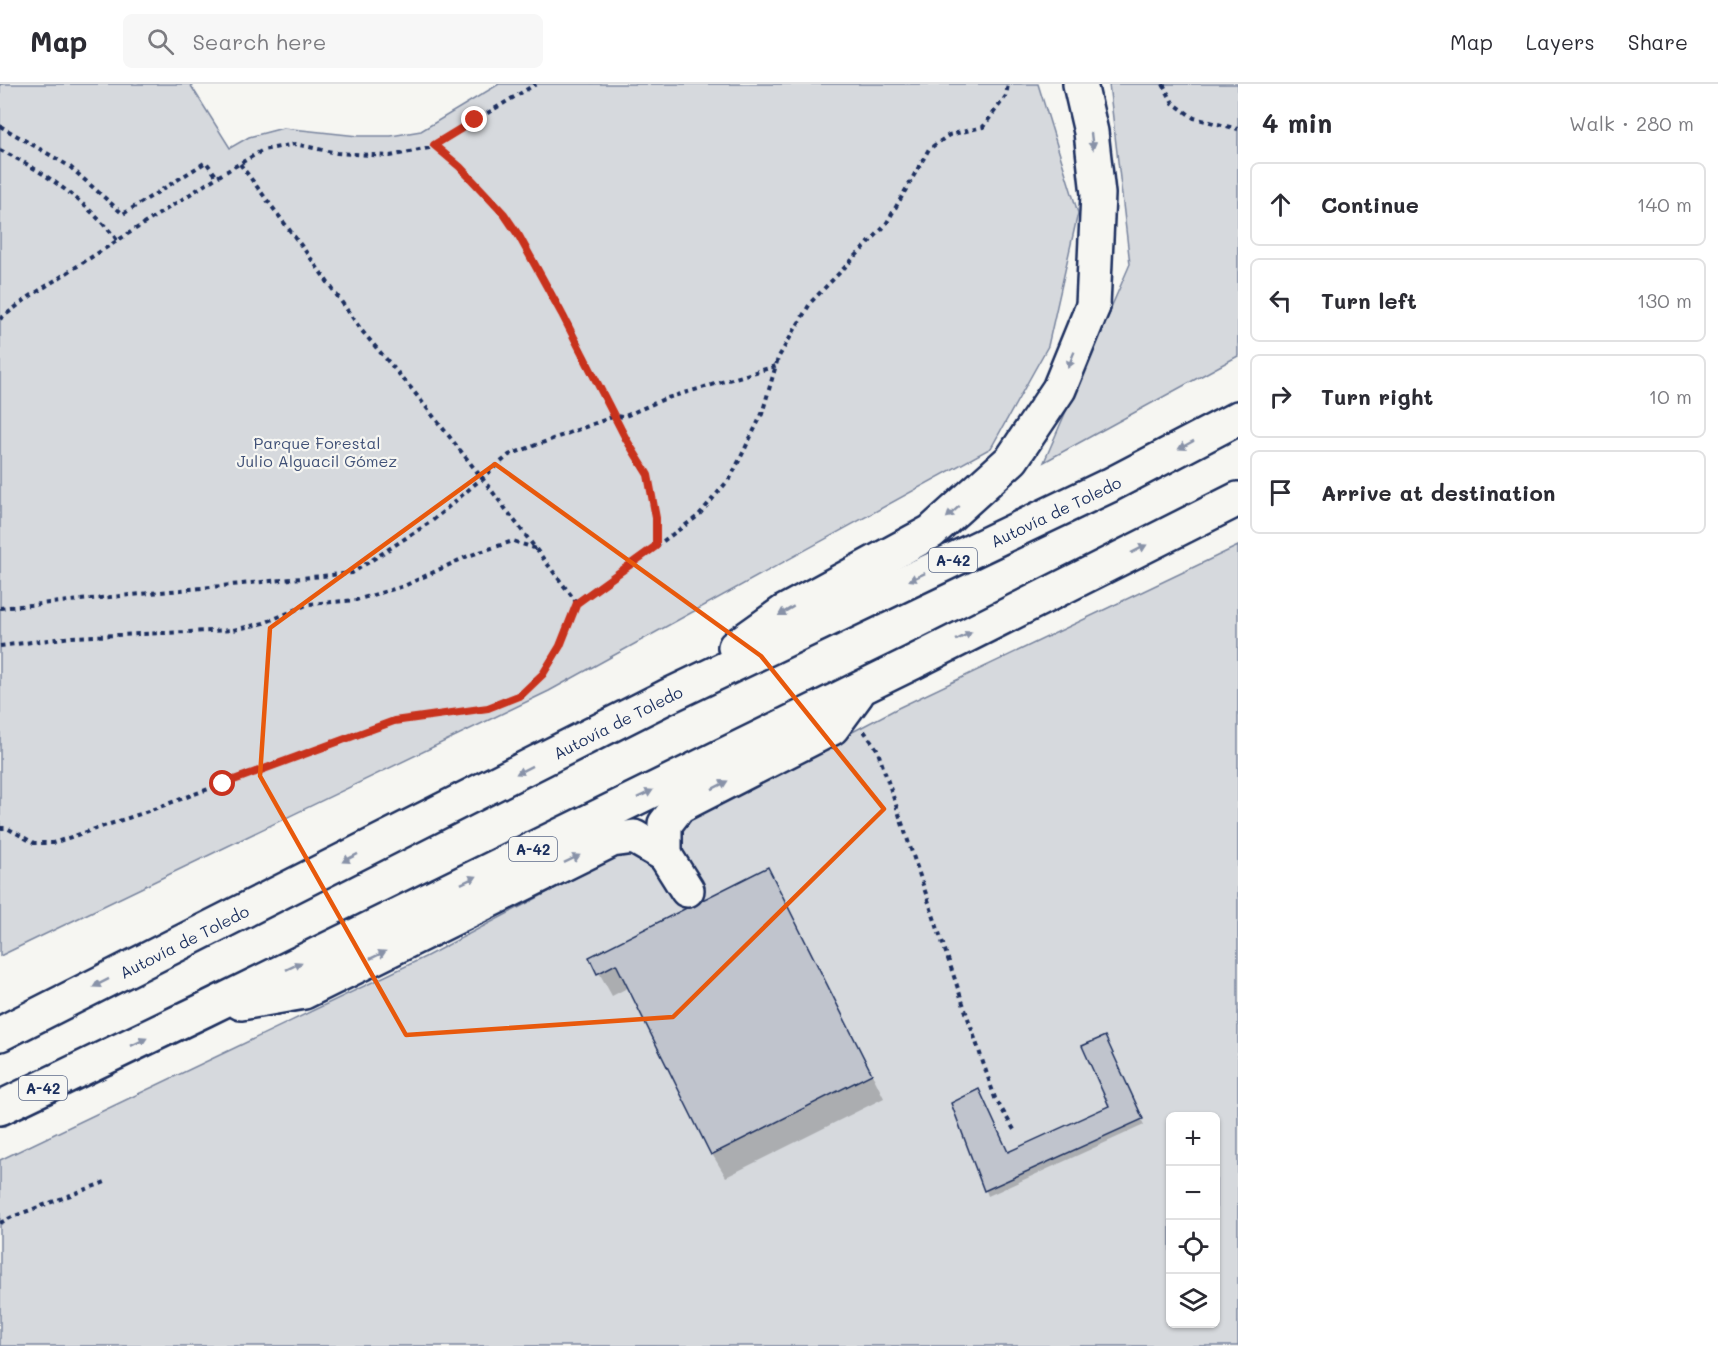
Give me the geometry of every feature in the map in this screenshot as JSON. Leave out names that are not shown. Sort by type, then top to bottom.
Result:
[{"type":"main road","points":[[666,697],[784,612],[931,532],[1012,459],[1059,389],[1093,306],[1098,194],[1091,132],[1080,84]]},
{"type":"main road","name":"Autovía de Toledo","points":[[0,1034],[666,697],[1110,485],[1238,418]]},
{"type":"main road","name":"A-42","points":[[0,1108],[861,688],[1238,499]]},
{"type":"main road","points":[[665,855],[665,824],[678,806],[832,728],[861,688]]},
{"type":"main road","points":[[204,1010],[304,992],[612,840],[634,837],[665,855],[687,890]]},
{"type":"path","points":[[0,319],[29,297],[117,240],[262,150],[295,144],[337,153],[390,156],[429,148],[536,84]]},
{"type":"path","points":[[0,828],[7,828],[34,843],[53,843],[140,814],[394,721],[488,708],[521,695],[543,674],[560,646],[577,603],[698,516],[731,477],[762,414],[778,358],[811,302],[885,226],[929,149],[950,135],[983,127],[1006,96],[1008,84]]},
{"type":"path","points":[[1163,84],[1173,103],[1194,118],[1238,129]]},
{"type":"path","points":[[0,126],[69,166],[123,214],[206,162],[217,177]]},
{"type":"path","points":[[434,145],[460,167],[504,214],[562,314],[648,475],[656,518],[656,546]]},
{"type":"path","points":[[0,150],[65,190],[103,224],[117,240]]},
{"type":"path","points":[[239,164],[312,260],[362,331],[411,388],[577,603]]},
{"type":"path","points":[[0,608],[352,573],[432,521],[509,455],[615,416],[623,417],[664,399],[776,366]]},
{"type":"path","points":[[0,646],[72,637],[233,630],[264,623],[309,604],[356,600],[404,586],[468,556],[513,540],[537,549]]},
{"type":"path","points":[[832,728],[862,728],[877,749],[995,1098],[1016,1134]]},
{"type":"path","points":[[0,1224],[12,1217],[108,1181]]},
{"type":"highlighted area","points":[[495,464],[761,656],[884,809],[673,1017],[406,1035],[260,776],[270,628]]},
{"type":"green space","name":"Parque Forestal Julio Alguacil Gómez","points":[[0,84],[190,84],[230,148],[249,137],[283,128],[358,136],[391,136],[421,131],[499,84],[1038,84],[1078,213],[1048,346],[991,448],[549,691],[0,956]]},
{"type":"green space","points":[[1109,84],[1238,84],[1238,356],[1044,462],[1130,264]]},
{"type":"green space","points":[[1238,546],[1238,1346],[0,1346],[0,1160],[425,957],[898,708]]},
{"type":"building","points":[[768,867],[872,1074],[711,1155],[616,964],[597,974],[589,957]]},
{"type":"building","points":[[1105,1036],[1143,1119],[984,1191],[951,1103],[979,1089],[1008,1152],[1109,1106],[1082,1046]]},
{"type":"route","points":[[223,784],[394,721],[488,708],[521,695],[543,674],[560,646],[577,603],[656,546],[656,518],[648,475],[626,439],[519,236],[504,214],[460,167],[434,145],[475,120]]}]
